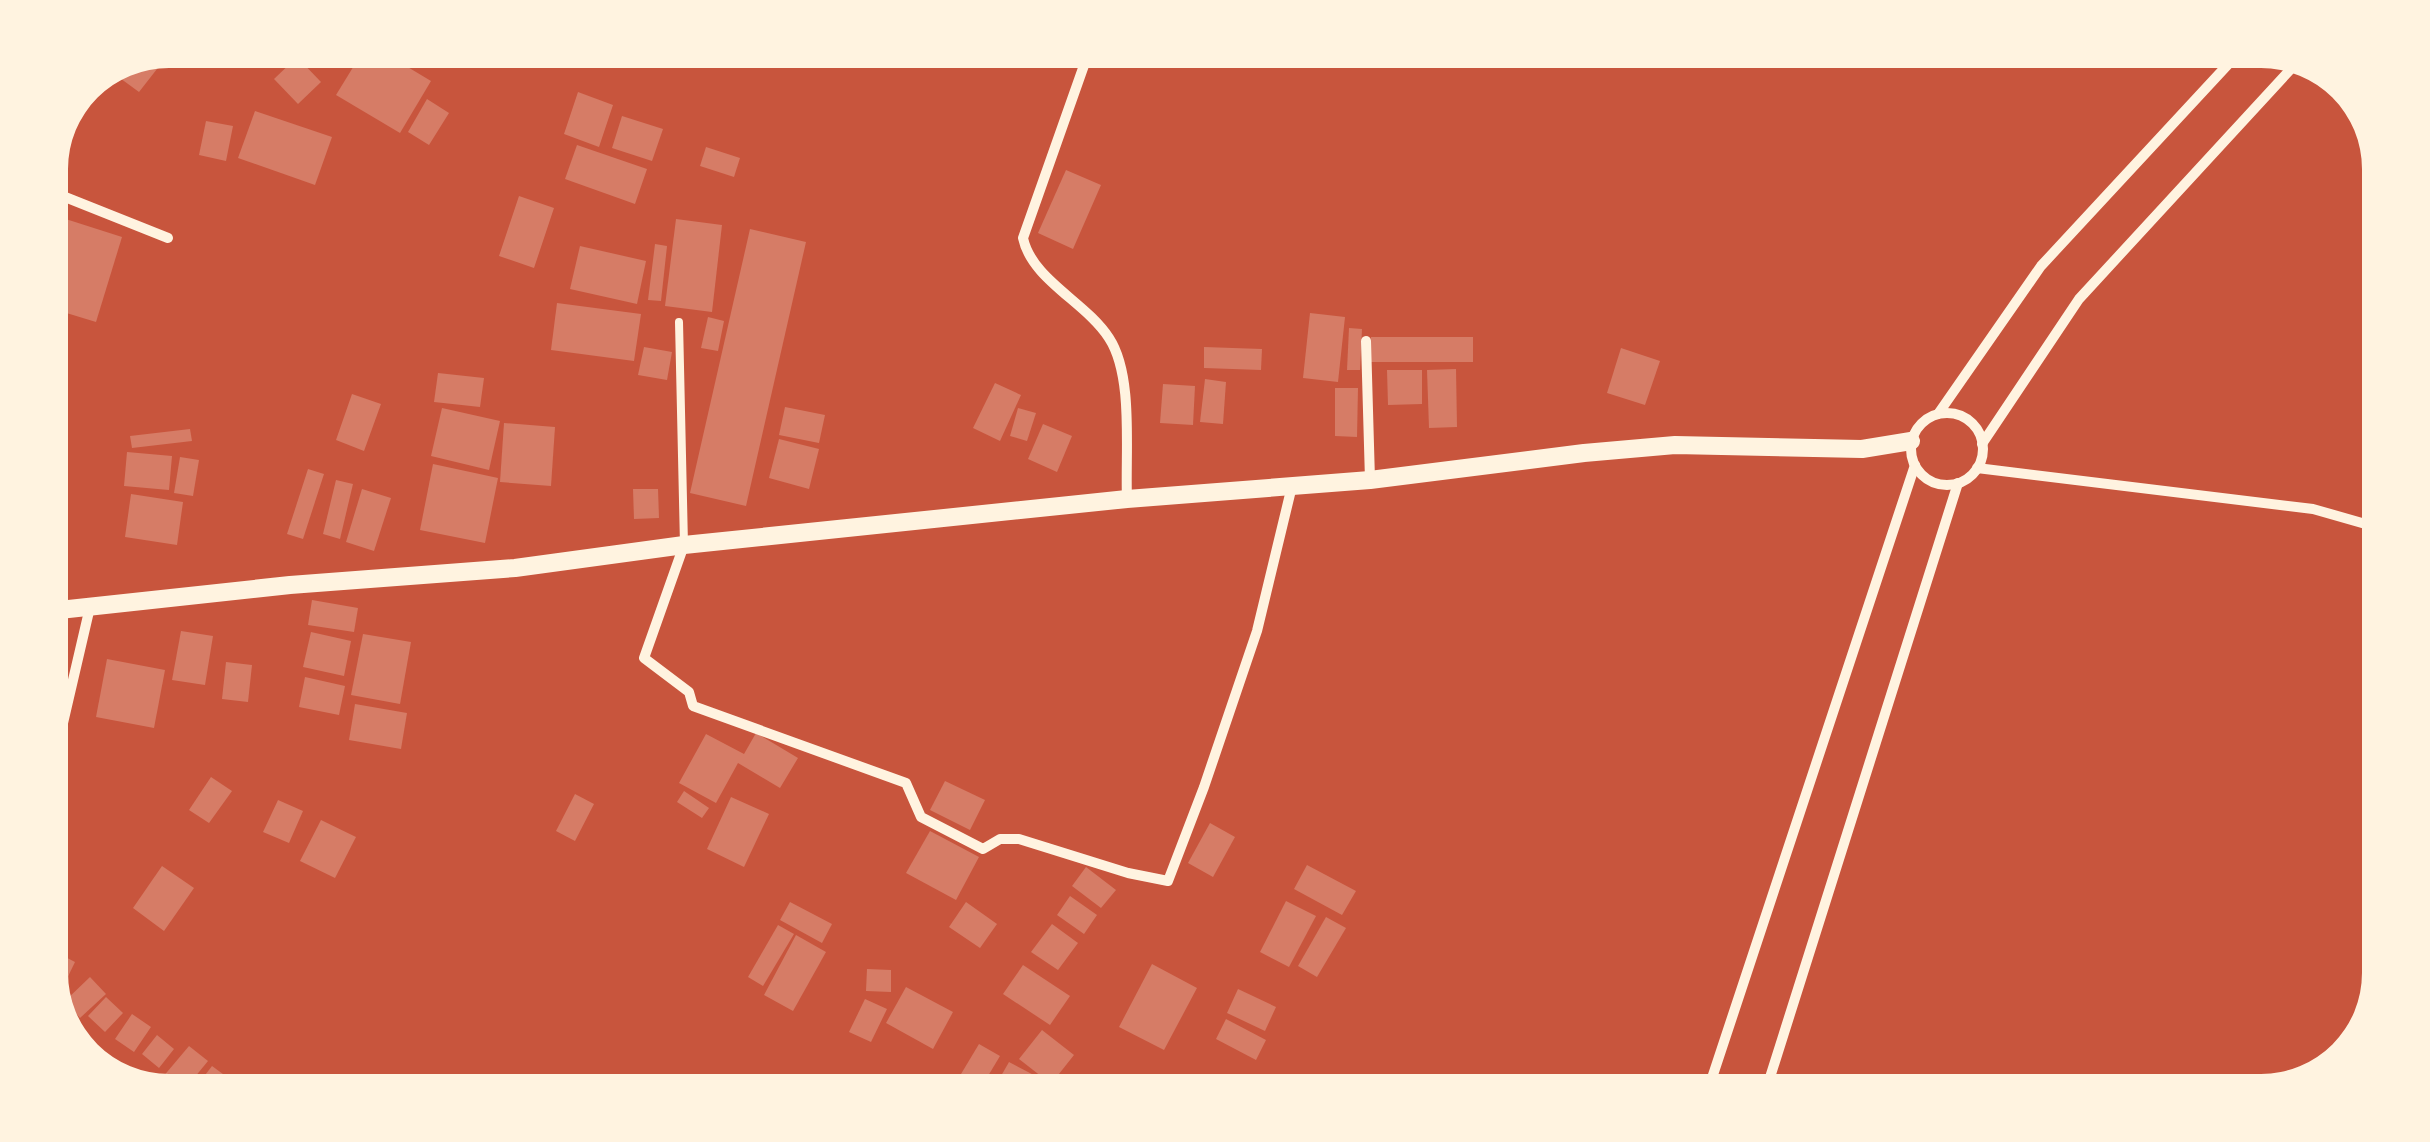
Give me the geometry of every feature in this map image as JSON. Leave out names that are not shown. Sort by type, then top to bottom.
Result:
[{"type":"street","points":[[1083,68],[1023,238],[1026,253],[1084,307],[1110,340],[1123,371],[1126,499]]},
{"type":"street","points":[[1938,414],[2041,266],[2225,68]]},
{"type":"street","points":[[1771,1074],[1958,483],[1977,468],[1982,444],[2079,300],[2289,71]]},
{"type":"street","points":[[68,199],[168,238]]},
{"type":"street","points":[[1366,340],[1370,480]]},
{"type":"street","points":[[1713,1074],[1915,466],[1911,442],[1924,421],[1950,413],[1972,423],[1982,444]]},
{"type":"street","points":[[68,609],[515,568],[684,545],[1126,499],[1370,480],[1584,453],[1675,446],[1862,449],[1911,442]]},
{"type":"street","points":[[1915,466],[1933,482],[1958,483]]},
{"type":"street","points":[[1977,468],[2313,509],[2362,523]]},
{"type":"street","points":[[684,545],[644,658],[689,692],[692,706],[906,783],[922,817],[983,849],[1000,839],[1019,839],[1168,881],[1258,631],[1292,486]]},
{"type":"street","points":[[68,702],[90,607]]},
{"type":"lane","points":[[679,322],[684,545]]},
{"type":"building","points":[[156,68],[157,69],[139,92],[122,79]]},
{"type":"building","points":[[286,68],[308,68],[321,82],[298,104],[274,79]]},
{"type":"building","points":[[353,68],[409,68],[431,81],[400,133],[336,95]]},
{"type":"building","points":[[578,92],[613,105],[599,147],[564,134]]},
{"type":"building","points":[[427,99],[449,113],[429,145],[408,132]]},
{"type":"building","points":[[255,111],[332,137],[315,185],[238,158]]},
{"type":"building","points":[[622,116],[663,129],[652,161],[612,148]]},
{"type":"building","points":[[206,121],[233,126],[226,161],[199,155]]},
{"type":"building","points":[[577,145],[647,169],[635,204],[565,179]]},
{"type":"building","points":[[706,147],[740,158],[734,177],[700,166]]},
{"type":"building","points":[[1066,170],[1101,185],[1073,249],[1038,233]]},
{"type":"building","points":[[519,196],[554,208],[534,268],[499,256]]},
{"type":"building","points":[[676,219],[722,225],[712,312],[665,306]]},
{"type":"building","points":[[68,220],[122,237],[96,322],[68,313]]},
{"type":"building","points":[[750,229],[806,242],[746,506],[690,493]]},
{"type":"building","points":[[655,244],[667,246],[661,301],[648,300]]},
{"type":"building","points":[[580,246],[646,261],[637,304],[570,289]]},
{"type":"building","points":[[557,303],[641,314],[634,361],[551,350]]},
{"type":"building","points":[[1310,313],[1345,317],[1338,382],[1303,378]]},
{"type":"building","points":[[708,317],[724,321],[718,351],[701,348]]},
{"type":"building","points":[[1349,328],[1362,329],[1360,370],[1347,370]]},
{"type":"building","points":[[1371,337],[1473,337],[1473,362],[1371,362]]},
{"type":"building","points":[[644,347],[672,352],[667,380],[638,375]]},
{"type":"building","points":[[1204,347],[1262,349],[1261,370],[1204,368]]},
{"type":"building","points":[[1621,348],[1660,361],[1645,405],[1607,393]]},
{"type":"building","points":[[1456,369],[1457,427],[1429,428],[1427,370]]},
{"type":"building","points":[[1387,370],[1422,370],[1422,404],[1388,405]]},
{"type":"building","points":[[438,373],[484,378],[480,407],[434,402]]},
{"type":"building","points":[[1205,379],[1226,382],[1223,424],[1200,422]]},
{"type":"building","points":[[995,383],[1021,395],[1000,441],[973,428]]},
{"type":"building","points":[[1163,384],[1195,386],[1193,425],[1160,423]]},
{"type":"building","points":[[1335,388],[1358,388],[1357,437],[1335,436]]},
{"type":"building","points":[[352,394],[381,404],[364,451],[336,440]]},
{"type":"building","points":[[785,407],[825,415],[819,443],[779,435]]},
{"type":"building","points":[[442,408],[500,421],[489,470],[431,456]]},
{"type":"building","points":[[1018,408],[1036,413],[1027,441],[1010,436]]},
{"type":"building","points":[[504,423],[555,427],[551,486],[500,482]]},
{"type":"building","points":[[1043,424],[1072,436],[1057,472],[1028,459]]},
{"type":"building","points":[[190,429],[192,441],[132,448],[130,436]]},
{"type":"building","points":[[779,439],[819,449],[809,489],[769,478]]},
{"type":"building","points":[[127,452],[172,456],[169,490],[124,486]]},
{"type":"building","points":[[180,457],[199,460],[193,496],[174,493]]},
{"type":"building","points":[[433,464],[498,478],[485,543],[420,530]]},
{"type":"building","points":[[308,469],[324,474],[303,539],[287,534]]},
{"type":"building","points":[[336,480],[353,484],[340,539],[323,534]]},
{"type":"building","points":[[362,489],[391,498],[374,551],[346,542]]},
{"type":"building","points":[[633,489],[658,489],[659,518],[634,519]]},
{"type":"building","points":[[131,494],[183,502],[177,545],[125,537]]},
{"type":"building","points":[[312,600],[358,608],[354,632],[308,625]]},
{"type":"building","points":[[181,631],[213,636],[205,685],[172,680]]},
{"type":"building","points":[[311,632],[351,641],[344,676],[303,667]]},
{"type":"building","points":[[363,634],[411,642],[400,704],[351,695]]},
{"type":"building","points":[[107,659],[165,670],[154,728],[96,717]]},
{"type":"building","points":[[226,662],[252,665],[248,702],[222,699]]},
{"type":"building","points":[[305,677],[345,686],[339,715],[299,707]]},
{"type":"building","points":[[355,704],[407,713],[401,749],[349,740]]},
{"type":"building","points":[[756,733],[798,758],[780,788],[738,763],[716,803],[679,783],[706,734],[744,754]]},
{"type":"building","points":[[211,777],[232,791],[209,823],[189,810]]},
{"type":"building","points":[[945,781],[985,800],[970,830],[930,810]]},
{"type":"building","points":[[684,791],[709,808],[702,818],[677,802]]},
{"type":"building","points":[[575,794],[594,804],[575,841],[556,831]]},
{"type":"building","points":[[731,797],[769,814],[744,867],[707,849]]},
{"type":"building","points":[[278,800],[303,811],[289,843],[263,832]]},
{"type":"building","points":[[321,820],[356,837],[335,878],[300,861]]},
{"type":"building","points":[[1210,823],[1235,837],[1213,877],[1188,863]]},
{"type":"building","points":[[930,831],[979,857],[956,900],[906,873]]},
{"type":"building","points":[[1307,865],[1356,891],[1342,915],[1294,889]]},
{"type":"building","points":[[162,866],[194,888],[164,931],[133,908]]},
{"type":"building","points":[[1086,867],[1116,890],[1101,908],[1072,886]]},
{"type":"building","points":[[1070,896],[1097,915],[1084,934],[1057,915]]},
{"type":"building","points":[[1286,901],[1316,916],[1289,967],[1260,952]]},
{"type":"building","points":[[790,902],[832,924],[822,943],[780,920]]},
{"type":"building","points":[[966,902],[997,924],[980,948],[949,927]]},
{"type":"building","points":[[1326,917],[1346,928],[1317,977],[1298,966]]},
{"type":"building","points":[[1052,924],[1078,943],[1058,970],[1031,952]]},
{"type":"building","points":[[778,925],[794,934],[763,986],[748,977]]},
{"type":"building","points":[[796,935],[826,952],[793,1011],[764,995]]},
{"type":"building","points":[[68,958],[75,962],[68,976]]},
{"type":"building","points":[[1152,964],[1197,988],[1164,1050],[1119,1027]]},
{"type":"building","points":[[1023,965],[1070,996],[1050,1025],[1003,994]]},
{"type":"building","points":[[867,969],[891,970],[891,992],[866,991]]},
{"type":"building","points":[[90,977],[106,994],[80,1018],[70,996]]},
{"type":"building","points":[[906,987],[953,1012],[933,1049],[886,1023]]},
{"type":"building","points":[[1238,989],[1276,1007],[1265,1031],[1227,1013]]},
{"type":"building","points":[[106,997],[123,1013],[105,1032],[88,1016]]},
{"type":"building","points":[[865,999],[887,1009],[871,1042],[849,1032]]},
{"type":"building","points":[[132,1014],[151,1027],[134,1052],[115,1039]]},
{"type":"building","points":[[1226,1019],[1266,1040],[1256,1060],[1216,1039]]},
{"type":"building","points":[[1042,1030],[1074,1055],[1059,1074],[1038,1074],[1019,1059]]},
{"type":"building","points":[[157,1035],[174,1049],[159,1068],[142,1054]]},
{"type":"building","points":[[979,1044],[1000,1056],[989,1074],[961,1074]]},
{"type":"building","points":[[189,1046],[208,1061],[197,1074],[165,1074]]},
{"type":"building","points":[[1009,1062],[1032,1074],[1002,1074]]},
{"type":"building","points":[[212,1066],[223,1074],[206,1074]]}]
